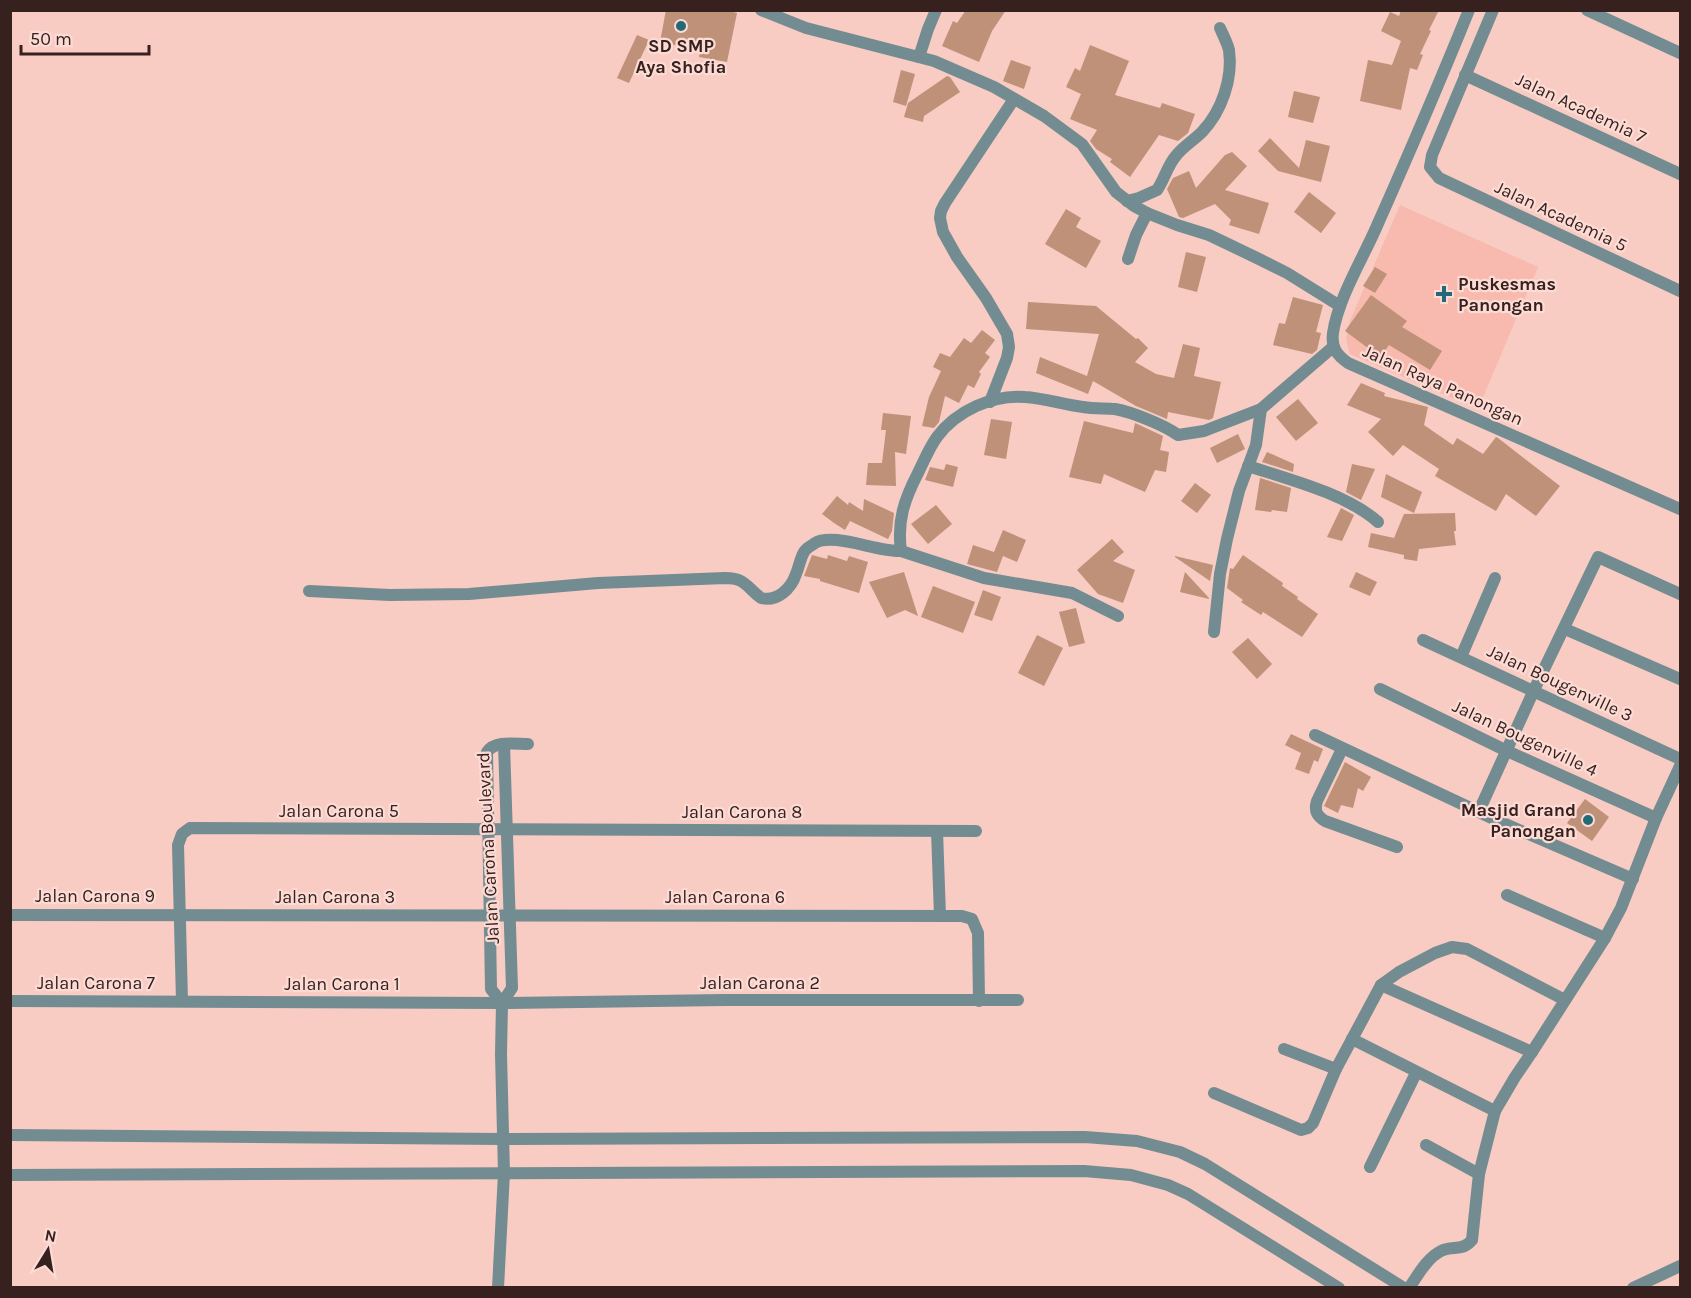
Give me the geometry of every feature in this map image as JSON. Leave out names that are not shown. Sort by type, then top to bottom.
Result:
[{"type":"street","points":[[761,10],[806,28],[919,57],[954,69],[994,87],[1044,116],[1082,144],[1116,192],[1127,201],[1147,213],[1209,235],[1259,259],[1340,306]]},
{"type":"street","points":[[919,57],[936,10]]},
{"type":"street","points":[[902,551],[899,530],[908,494],[931,447],[939,435],[960,414],[1004,398],[1025,397],[1085,408],[1117,409],[1167,428],[1178,435],[1204,431],[1261,409],[1333,347],[1332,335],[1340,306],[1469,10]]},
{"type":"street","points":[[1465,75],[1493,10]]},
{"type":"street","points":[[1587,10],[1680,53]]},
{"type":"street","points":[[1127,201],[1157,190],[1175,156],[1203,130],[1219,106],[1228,83],[1230,64],[1228,47],[1220,28]]},
{"type":"street","name":"Jalan Academia 5","points":[[1465,75],[1432,156],[1430,167],[1439,178],[1680,291]]},
{"type":"street","name":"Jalan Academia 7","points":[[1465,75],[1680,174]]},
{"type":"street","points":[[990,402],[1008,358],[1007,334],[986,298],[957,258],[943,232],[940,218],[945,203],[1014,99]]},
{"type":"street","points":[[1128,259],[1147,213]]},
{"type":"street","name":"Jalan Raya Panongan","points":[[1333,347],[1337,356],[1348,363],[1680,510]]},
{"type":"street","points":[[1214,632],[1220,574],[1229,527],[1256,445],[1261,409]]},
{"type":"street","points":[[1248,466],[1315,488],[1365,512],[1378,522]]},
{"type":"street","points":[[309,591],[390,596],[469,594],[598,583],[725,578],[739,579],[757,595],[766,599],[777,597],[794,581],[804,552],[819,541],[833,539],[890,552],[902,551],[984,578],[1072,593],[1118,616]]},
{"type":"street","points":[[1479,811],[1598,557],[1680,594]]},
{"type":"street","points":[[1461,657],[1495,578]]},
{"type":"street","points":[[1565,629],[1680,679]]},
{"type":"street","name":"Jalan Bougenville 3","points":[[1423,640],[1680,759]]},
{"type":"street","name":"Jalan Bougenville 4","points":[[1380,689],[1508,751],[1656,818]]},
{"type":"street","points":[[1315,735],[1496,820],[1633,879]]},
{"type":"street","points":[[504,744],[528,744]]},
{"type":"street","name":"Jalan Carona Boulevard","points":[[498,1287],[504,1173],[502,1003],[512,988],[504,744],[494,745],[487,752],[491,989],[502,1003]]},
{"type":"street","points":[[1342,749],[1317,801],[1317,814],[1325,821],[1397,847]]},
{"type":"street","points":[[10,1135],[502,1139],[1085,1137],[1137,1141],[1180,1152],[1205,1164],[1406,1287],[1438,1253],[1450,1248],[1460,1248],[1472,1240],[1479,1174],[1495,1112],[1605,938],[1621,908],[1656,818],[1680,766]]},
{"type":"street","name":"Jalan Carona 5","points":[[180,914],[178,845],[182,834],[190,828],[507,830]]},
{"type":"street","name":"Jalan Carona 8","points":[[507,830],[976,831]]},
{"type":"street","points":[[937,831],[940,916]]},
{"type":"street","points":[[1507,895],[1605,938]]},
{"type":"street","points":[[180,914],[182,1001]]},
{"type":"street","name":"Jalan Carona 9","points":[[10,915],[180,914]]},
{"type":"street","name":"Jalan Carona 3","points":[[180,914],[510,915]]},
{"type":"street","name":"Jalan Carona 6","points":[[510,915],[962,916],[972,920],[978,933],[979,1001]]},
{"type":"street","points":[[1214,1093],[1301,1130],[1308,1128],[1381,986],[1399,972],[1435,953],[1452,947],[1467,949],[1565,1000]]},
{"type":"street","points":[[1381,986],[1533,1052]]},
{"type":"street","name":"Jalan Carona 2","points":[[502,1003],[1018,1000]]},
{"type":"street","name":"Jalan Carona 7","points":[[10,1001],[182,1001]]},
{"type":"street","name":"Jalan Carona 1","points":[[182,1001],[502,1003]]},
{"type":"street","points":[[1352,1039],[1495,1112]]},
{"type":"street","points":[[1284,1049],[1336,1070]]},
{"type":"street","points":[[1370,1167],[1416,1072]]},
{"type":"street","points":[[1426,1145],[1479,1174]]},
{"type":"street","points":[[10,1175],[1084,1171],[1131,1175],[1168,1185],[1188,1194],[1339,1287]]},
{"type":"street","points":[[1634,1287],[1680,1266]]},
{"type":"shaded area","name":"Puskesmas Panongan","points":[[1400,205],[1538,267],[1478,409],[1350,354],[1346,339],[1350,321]]},
{"type":"building","points":[[666,10],[726,10],[737,13],[727,62],[699,57],[700,50],[660,42]]},
{"type":"building","points":[[966,10],[1006,10],[992,31],[979,62],[942,46],[953,21],[957,23]]},
{"type":"building","points":[[1401,10],[1439,10],[1420,54],[1423,55],[1417,70],[1410,68],[1401,110],[1360,101],[1368,60],[1392,65],[1401,41],[1381,31],[1390,12],[1399,16]]},
{"type":"building","points":[[637,35],[649,40],[629,83],[617,78]]},
{"type":"building","points":[[1090,45],[1129,61],[1115,95],[1160,108],[1162,103],[1195,114],[1188,133],[1178,141],[1159,135],[1130,177],[1110,162],[1112,159],[1096,149],[1090,141],[1097,130],[1070,119],[1081,94],[1066,87],[1075,68],[1080,71]]},
{"type":"building","points":[[1011,60],[1031,67],[1024,89],[1003,81]]},
{"type":"building","points":[[901,70],[915,74],[906,106],[893,102]]},
{"type":"building","points":[[947,76],[960,92],[924,116],[923,122],[904,117],[908,103]]},
{"type":"building","points":[[1294,91],[1320,97],[1313,123],[1288,117]]},
{"type":"building","points":[[1270,138],[1299,168],[1306,140],[1330,146],[1321,182],[1278,171],[1258,151]]},
{"type":"building","points":[[1232,152],[1247,166],[1225,190],[1269,203],[1259,234],[1229,225],[1231,220],[1215,204],[1183,218],[1179,217],[1167,189],[1173,178],[1189,171],[1196,188],[1225,155]]},
{"type":"building","points":[[1309,192],[1336,213],[1321,233],[1294,212]]},
{"type":"building","points":[[1066,209],[1081,218],[1076,227],[1101,241],[1086,268],[1045,244]]},
{"type":"building","points":[[1186,252],[1206,257],[1197,292],[1178,287]]},
{"type":"building","points":[[1375,267],[1387,274],[1375,293],[1363,286]]},
{"type":"building","points":[[1371,295],[1407,321],[1402,327],[1442,351],[1430,370],[1389,345],[1380,357],[1345,331]]},
{"type":"building","points":[[1293,297],[1323,305],[1316,332],[1321,333],[1317,350],[1312,354],[1273,345],[1279,323],[1285,324]]},
{"type":"building","points":[[1028,302],[1096,306],[1148,348],[1135,362],[1156,374],[1174,378],[1183,344],[1200,348],[1194,376],[1221,382],[1213,418],[1209,420],[1168,412],[1167,419],[1136,406],[1093,381],[1088,394],[1036,373],[1040,357],[1087,376],[1099,334],[1026,329]]},
{"type":"building","points":[[982,330],[995,340],[985,353],[990,357],[979,372],[981,374],[974,388],[968,385],[959,403],[945,396],[939,422],[934,428],[922,426],[929,397],[941,371],[933,367],[940,353],[950,357],[964,338],[971,343]]},
{"type":"building","points":[[1361,383],[1385,393],[1384,396],[1428,407],[1424,425],[1453,445],[1457,438],[1483,454],[1496,437],[1498,438],[1560,486],[1536,516],[1506,494],[1496,511],[1435,476],[1439,469],[1403,445],[1393,456],[1368,432],[1381,419],[1347,405]]},
{"type":"building","points":[[1298,399],[1318,423],[1296,441],[1276,417]]},
{"type":"building","points":[[883,413],[911,416],[906,454],[895,452],[896,486],[866,485],[868,463],[882,463],[886,430],[881,430]]},
{"type":"building","points":[[991,419],[1012,422],[1006,459],[984,455]]},
{"type":"building","points":[[1084,421],[1133,433],[1135,423],[1163,436],[1160,450],[1169,452],[1166,472],[1155,470],[1145,492],[1104,474],[1101,484],[1069,477]]},
{"type":"building","points":[[1238,434],[1245,449],[1217,463],[1210,448]]},
{"type":"building","points":[[1267,452],[1294,464],[1293,472],[1262,462]]},
{"type":"building","points":[[946,464],[958,467],[953,487],[925,480],[930,467],[944,470]]},
{"type":"building","points":[[1352,464],[1375,469],[1361,500],[1346,492]]},
{"type":"building","points":[[1386,474],[1422,492],[1414,513],[1381,497]]},
{"type":"building","points":[[1260,478],[1291,488],[1287,512],[1255,510]]},
{"type":"building","points":[[1195,483],[1211,495],[1197,513],[1181,501]]},
{"type":"building","points":[[837,496],[848,505],[849,502],[863,511],[864,499],[894,513],[892,531],[888,539],[850,521],[845,530],[822,514]]},
{"type":"building","points":[[936,505],[952,524],[928,544],[911,524]]},
{"type":"building","points":[[1341,508],[1354,515],[1342,541],[1327,537]]},
{"type":"building","points":[[1455,513],[1456,545],[1419,549],[1417,561],[1404,559],[1404,555],[1368,547],[1371,533],[1394,538],[1404,514]]},
{"type":"building","points":[[1003,530],[1026,540],[1017,562],[1003,556],[997,572],[967,564],[973,545],[994,552]]},
{"type":"building","points":[[1112,539],[1124,552],[1113,561],[1135,570],[1123,603],[1098,594],[1077,570]]},
{"type":"building","points":[[812,555],[827,559],[828,555],[847,561],[849,556],[868,562],[859,593],[820,581],[820,579],[804,576]]},
{"type":"building","points":[[1243,555],[1283,583],[1282,586],[1318,614],[1302,637],[1263,612],[1261,615],[1241,602],[1243,600],[1227,588],[1230,568],[1233,569]]},
{"type":"building","points":[[1175,557],[1213,565],[1210,581]]},
{"type":"building","points":[[904,572],[918,616],[905,610],[887,618],[869,582]]},
{"type":"building","points":[[1185,572],[1209,598],[1209,599],[1180,592]]},
{"type":"building","points":[[1356,572],[1377,582],[1370,596],[1349,587]]},
{"type":"building","points":[[933,586],[975,602],[963,633],[921,617]]},
{"type":"building","points":[[983,590],[1001,597],[992,621],[974,615]]},
{"type":"building","points":[[1076,608],[1085,643],[1069,647],[1059,612]]},
{"type":"building","points":[[1037,635],[1063,648],[1044,686],[1018,673]]},
{"type":"building","points":[[1248,638],[1272,664],[1257,679],[1232,652]]},
{"type":"building","points":[[1291,734],[1323,749],[1318,762],[1314,760],[1309,774],[1295,769],[1301,753],[1285,745]]},
{"type":"building","points":[[1345,762],[1371,777],[1363,791],[1358,788],[1353,808],[1341,805],[1338,813],[1324,806]]},
{"type":"building","name":"Masjid Grand Panongan","points":[[1585,799],[1609,817],[1592,841],[1567,823]]},
{"type":"place","name":"SD SMP Aya Shofia","points":[[681,26]]},
{"type":"place","name":"Puskesmas Panongan","points":[[1444,294]]},
{"type":"place","name":"Masjid Grand Panongan","points":[[1588,820]]}]
